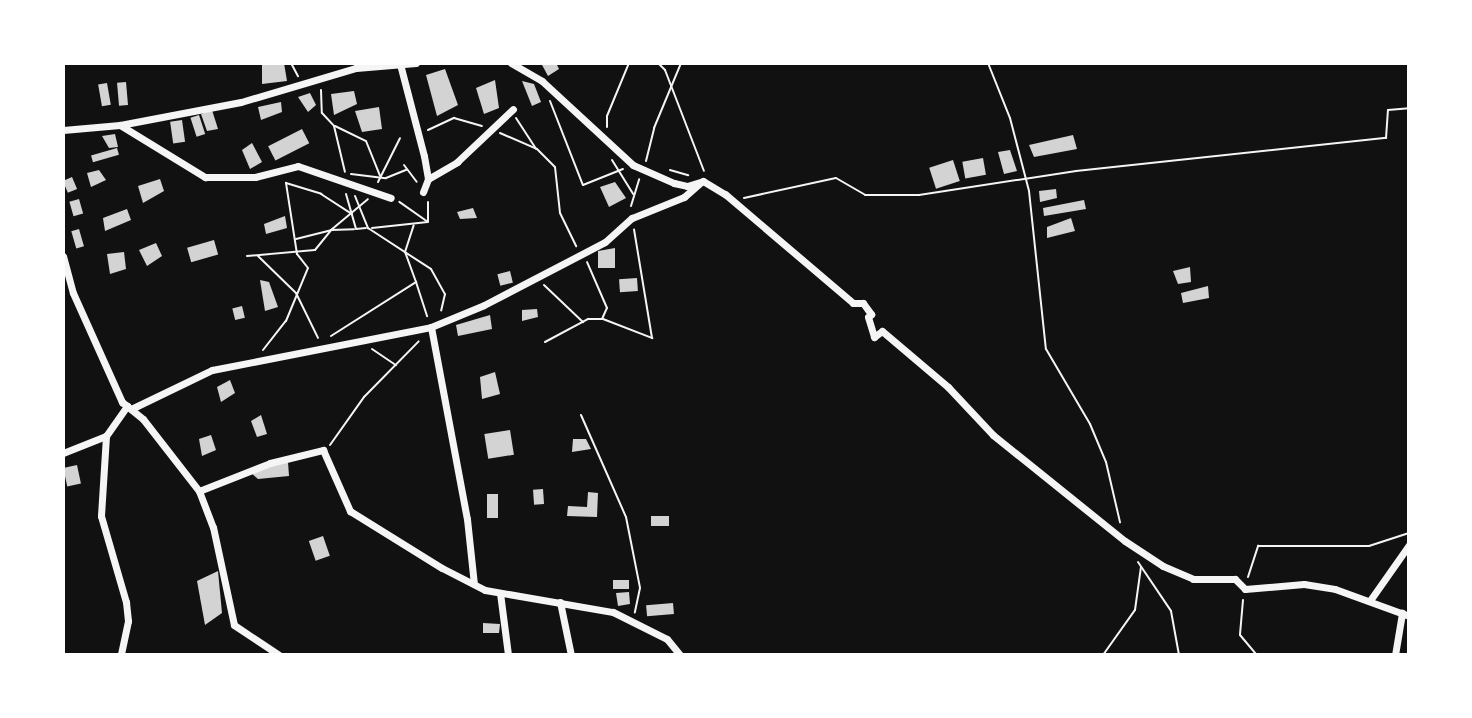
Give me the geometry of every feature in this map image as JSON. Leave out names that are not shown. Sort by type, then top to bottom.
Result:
[{"type":"street","points":[[63,130],[120,125],[241,102],[321,78],[391,64],[416,63]]},
{"type":"street","points":[[511,63],[542,81],[641,169],[687,186],[704,181],[853,303],[863,303],[872,314],[868,317],[874,337],[882,331],[948,387],[993,435],[1125,541],[1183,575],[1214,581],[1235,579],[1245,589],[1304,584],[1371,599],[1406,614],[1395,655]]},
{"type":"street","points":[[400,64],[428,179],[423,192]]},
{"type":"street","points":[[428,179],[457,162],[513,109]]},
{"type":"street","points":[[120,125],[205,177],[269,175],[298,166],[391,198]]},
{"type":"street","points":[[63,453],[106,436],[129,408],[212,370],[431,327],[605,242],[632,218],[684,197],[704,181]]},
{"type":"street","points":[[63,256],[73,293],[129,408],[199,491],[213,527],[234,625],[279,655]]},
{"type":"street","points":[[431,327],[467,519],[474,584]]},
{"type":"street","points":[[106,436],[101,516],[126,602],[128,621],[121,655]]},
{"type":"street","points":[[199,491],[270,463],[323,450],[350,512],[474,584],[500,593],[560,601],[632,621],[667,639],[680,655]]},
{"type":"street","points":[[1371,599],[1409,545]]},
{"type":"street","points":[[500,593],[508,655]]},
{"type":"street","points":[[560,601],[571,655]]},
{"type":"path","points":[[291,63],[302,83]]},
{"type":"path","points":[[629,63],[607,116],[608,142],[618,169],[633,194]]},
{"type":"path","points":[[658,63],[665,70],[694,150],[715,188]]},
{"type":"path","points":[[545,342],[583,322],[602,319],[652,338],[632,218],[633,194],[654,128],[681,63]]},
{"type":"path","points":[[988,63],[1010,118],[1026,180],[1046,349],[1072,388],[1106,462],[1125,541]]},
{"type":"path","points":[[321,78],[322,113],[334,126],[366,141],[380,176]]},
{"type":"path","points":[[542,81],[583,185],[618,169],[641,169]]},
{"type":"path","points":[[735,195],[745,198],[836,178],[865,195],[919,195],[1386,138],[1388,110],[1409,108]]},
{"type":"path","points":[[513,109],[537,149],[555,167],[561,213],[607,309],[602,319]]},
{"type":"path","points":[[418,134],[454,118],[537,149]]},
{"type":"path","points":[[323,450],[364,397],[397,366],[431,327],[445,294],[431,269],[368,228],[346,175],[334,126]]},
{"type":"path","points":[[247,256],[298,254],[322,246],[331,230],[360,209],[374,191],[400,138]]},
{"type":"path","points":[[346,175],[380,176],[408,169]]},
{"type":"path","points":[[269,175],[321,194],[352,214]]},
{"type":"path","points":[[254,362],[286,321],[308,268],[298,254],[286,183]]},
{"type":"path","points":[[343,183],[355,229]]},
{"type":"path","points":[[295,240],[331,230],[428,222],[391,198]]},
{"type":"path","points":[[414,225],[405,252],[431,327]]},
{"type":"path","points":[[258,255],[296,293],[320,341],[416,282]]},
{"type":"path","points":[[535,278],[583,322]]},
{"type":"path","points":[[356,340],[397,366]]},
{"type":"path","points":[[581,415],[626,517],[640,588],[632,621]]},
{"type":"path","points":[[1257,655],[1240,635],[1245,589],[1258,546],[1369,545],[1409,533]]},
{"type":"path","points":[[1103,655],[1135,610],[1141,566],[1171,611],[1179,655]]},
{"type":"building","points":[[284,63],[287,81],[262,84],[262,65]]},
{"type":"building","points":[[541,63],[556,63],[559,69],[548,76]]},
{"type":"building","points":[[445,69],[458,105],[437,116],[426,75]]},
{"type":"building","points":[[495,80],[499,108],[484,114],[476,88]]},
{"type":"building","points":[[522,81],[534,84],[541,102],[532,106]]},
{"type":"building","points":[[126,82],[128,105],[119,106],[117,83]]},
{"type":"building","points":[[107,83],[111,105],[102,106],[98,85]]},
{"type":"building","points":[[354,91],[357,104],[334,115],[331,94]]},
{"type":"building","points":[[310,93],[316,105],[308,112],[298,97]]},
{"type":"building","points":[[281,102],[282,112],[261,120],[258,107]]},
{"type":"building","points":[[379,107],[382,129],[362,132],[355,111]]},
{"type":"building","points":[[212,110],[218,129],[207,131],[201,114]]},
{"type":"building","points":[[199,115],[205,134],[197,137],[190,118]]},
{"type":"building","points":[[182,120],[185,142],[173,143],[170,122]]},
{"type":"building","points":[[302,129],[309,143],[275,161],[268,146]]},
{"type":"building","points":[[115,134],[118,147],[109,148],[102,136]]},
{"type":"building","points":[[1073,135],[1077,149],[1034,157],[1029,145]]},
{"type":"building","points":[[252,143],[262,162],[250,169],[242,150]]},
{"type":"building","points":[[117,148],[119,155],[93,162],[91,155]]},
{"type":"building","points":[[1010,150],[1017,171],[1004,174],[998,152]]},
{"type":"building","points":[[983,158],[986,175],[965,178],[962,162]]},
{"type":"building","points":[[953,160],[960,181],[936,189],[929,168]]},
{"type":"building","points":[[99,170],[106,180],[91,187],[87,173]]},
{"type":"building","points":[[72,177],[77,189],[68,193],[63,181]]},
{"type":"building","points":[[160,179],[164,191],[143,203],[138,186]]},
{"type":"building","points":[[615,182],[626,198],[609,207],[600,187]]},
{"type":"building","points":[[1056,189],[1057,198],[1040,202],[1039,191]]},
{"type":"building","points":[[79,199],[83,213],[74,216],[69,202]]},
{"type":"building","points":[[1084,200],[1086,209],[1044,216],[1043,208]]},
{"type":"building","points":[[473,208],[477,218],[460,219],[457,212]]},
{"type":"building","points":[[127,209],[131,220],[105,231],[103,218]]},
{"type":"building","points":[[285,216],[287,228],[266,234],[264,224]]},
{"type":"building","points":[[1071,218],[1075,231],[1047,238],[1047,227]]},
{"type":"building","points":[[79,229],[84,246],[76,249],[71,231]]},
{"type":"building","points":[[214,240],[218,254],[191,262],[187,248]]},
{"type":"building","points":[[156,243],[162,256],[147,266],[139,250]]},
{"type":"building","points":[[615,248],[615,268],[598,268],[598,251]]},
{"type":"building","points":[[124,252],[126,269],[110,274],[107,254]]},
{"type":"building","points":[[1190,267],[1191,282],[1178,284],[1173,271]]},
{"type":"building","points":[[510,271],[513,283],[500,286],[497,274]]},
{"type":"building","points":[[637,278],[638,291],[620,292],[619,279]]},
{"type":"building","points":[[260,280],[269,282],[278,307],[265,311]]},
{"type":"building","points":[[1208,286],[1209,298],[1183,303],[1181,293]]},
{"type":"building","points":[[242,306],[245,318],[235,320],[232,308]]},
{"type":"building","points":[[537,309],[538,317],[522,321],[522,310]]},
{"type":"building","points":[[490,315],[492,329],[458,336],[456,325]]},
{"type":"building","points":[[495,372],[500,394],[482,399],[480,377]]},
{"type":"building","points":[[230,380],[235,393],[221,402],[217,387]]},
{"type":"building","points":[[261,415],[267,434],[257,437],[251,421]]},
{"type":"building","points":[[510,430],[514,455],[488,459],[484,434]]},
{"type":"building","points":[[211,435],[216,450],[202,456],[199,439]]},
{"type":"building","points":[[573,439],[586,439],[591,449],[572,452]]},
{"type":"building","points":[[288,462],[289,476],[258,479],[250,472]]},
{"type":"building","points":[[77,465],[81,484],[67,486],[63,468]]},
{"type":"building","points":[[543,489],[544,504],[534,505],[533,490]]},
{"type":"building","points":[[588,492],[598,493],[597,517],[567,516],[568,506],[587,507]]},
{"type":"building","points":[[487,494],[498,494],[498,518],[487,518]]},
{"type":"building","points":[[651,516],[669,516],[669,526],[651,526]]},
{"type":"building","points":[[323,536],[330,556],[316,561],[309,541]]},
{"type":"building","points":[[218,571],[222,613],[205,625],[197,581]]},
{"type":"building","points":[[613,580],[629,580],[629,589],[613,589]]},
{"type":"building","points":[[629,592],[630,604],[618,606],[616,593]]},
{"type":"building","points":[[673,603],[674,614],[647,616],[646,605]]},
{"type":"building","points":[[483,623],[500,624],[499,633],[483,633]]}]
